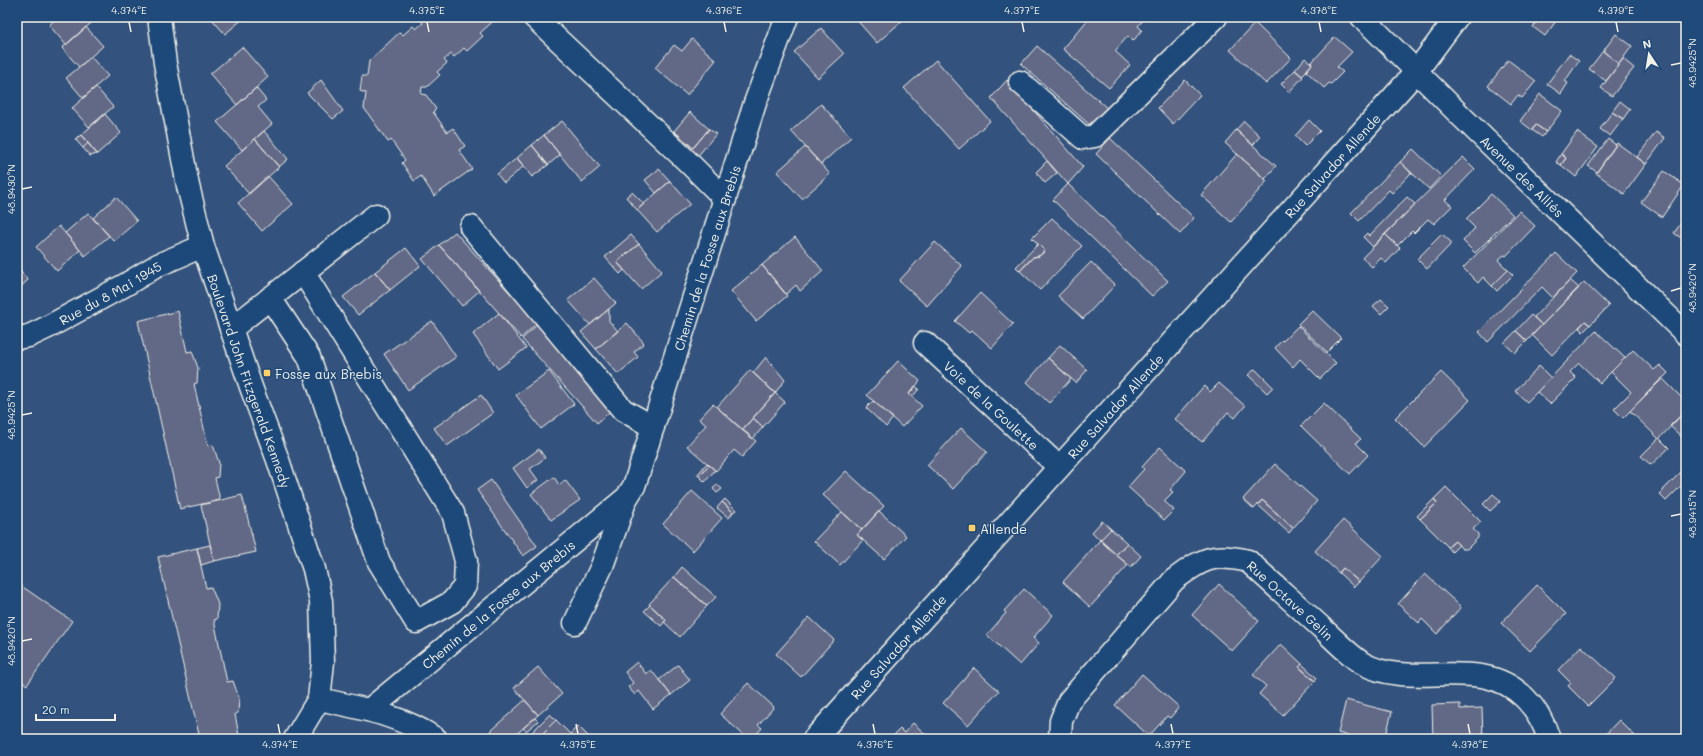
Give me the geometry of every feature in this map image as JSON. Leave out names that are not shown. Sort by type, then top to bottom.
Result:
[{"type":"street","name":"Boulevard John Fitzgerald Kennedy","points":[[159,17],[165,63],[188,186],[203,246],[278,460],[314,569],[321,608],[323,662],[319,699],[296,739]]},
{"type":"street","points":[[534,17],[687,161],[725,199]]},
{"type":"street","name":"Chemin de la Fosse aux Brebis","points":[[575,623],[602,566],[626,499],[638,474],[755,103],[787,17]]},
{"type":"street","points":[[1020,82],[1082,138],[1095,136],[1216,17]]},
{"type":"street","name":"Avenue des Alliés","points":[[1362,17],[1416,72],[1686,334]]},
{"type":"street","name":"Rue Salvador Allende","points":[[814,739],[1416,72],[1457,17]]},
{"type":"street","points":[[231,329],[376,215]]},
{"type":"street","points":[[470,227],[623,410],[653,427]]},
{"type":"street","name":"Rue du 8 Mai 1945","points":[[17,338],[29,336],[48,327],[125,285],[158,265],[203,246]]},
{"type":"street","points":[[270,298],[309,357],[379,562],[416,622],[452,602],[465,586],[466,561],[453,513],[303,272]]},
{"type":"street","name":"Voie de la Goulette","points":[[925,343],[1060,467]]},
{"type":"street","name":"Chemin de la Fosse aux Brebis","points":[[369,710],[626,499]]},
{"type":"street","name":"Rue Octave Gelin","points":[[1060,739],[1061,721],[1069,701],[1174,580],[1194,565],[1212,558],[1231,558],[1248,562],[1344,648],[1361,662],[1375,669],[1395,674],[1481,675],[1500,681],[1516,690],[1536,711],[1549,739]]},
{"type":"street","points":[[319,699],[369,710],[404,721],[421,729],[436,739]]},
{"type":"building","points":[[58,17],[98,17],[66,45],[49,25]]},
{"type":"building","points":[[210,17],[245,17],[225,34]]},
{"type":"building","points":[[423,17],[498,17],[480,33],[483,36],[467,51],[464,48],[454,57],[451,54],[444,60],[447,63],[437,72],[440,75],[427,87],[422,87],[421,94],[426,95],[436,109],[433,112],[447,132],[453,128],[465,146],[459,150],[472,169],[434,196],[421,176],[414,181],[402,163],[405,160],[391,140],[388,142],[364,108],[366,93],[360,91],[362,76],[367,76],[369,61],[400,32],[403,35],[413,26],[416,29],[423,23],[420,20]]},
{"type":"building","points":[[854,17],[900,17],[903,20],[877,43]]},
{"type":"building","points":[[1090,17],[1146,17],[1138,26],[1142,30],[1133,41],[1128,36],[1115,51],[1130,65],[1109,88],[1063,49]]},
{"type":"building","points":[[1541,17],[1559,17],[1545,36],[1533,27]]},
{"type":"building","points":[[1255,23],[1291,58],[1266,84],[1230,50]]},
{"type":"building","points":[[86,27],[103,46],[79,67],[62,48]]},
{"type":"building","points":[[821,28],[844,54],[818,78],[794,52]]},
{"type":"building","points":[[1616,34],[1632,46],[1619,64],[1603,51]]},
{"type":"building","points":[[1335,37],[1352,52],[1337,67],[1343,72],[1331,84],[1329,83],[1324,88],[1306,71],[1312,64],[1311,63]]},
{"type":"building","points":[[692,39],[716,60],[687,95],[655,68],[674,45],[682,51]]},
{"type":"building","points":[[1037,46],[1108,109],[1092,127],[1021,64]]},
{"type":"building","points":[[242,47],[268,77],[237,105],[210,74]]},
{"type":"building","points":[[1603,51],[1619,64],[1606,81],[1589,69]]},
{"type":"building","points":[[1569,54],[1579,61],[1565,81],[1568,83],[1561,94],[1547,84]]},
{"type":"building","points":[[91,57],[108,76],[83,98],[66,78]]},
{"type":"building","points":[[1305,58],[1312,64],[1302,76],[1295,70]]},
{"type":"building","points":[[1623,59],[1634,68],[1612,96],[1601,88]]},
{"type":"building","points":[[936,60],[990,121],[959,149],[904,88]]},
{"type":"building","points":[[1508,60],[1536,81],[1522,98],[1518,95],[1511,104],[1488,86]]},
{"type":"building","points":[[1295,70],[1303,77],[1289,92],[1281,84]]},
{"type":"building","points":[[321,80],[343,111],[333,119],[307,93]]},
{"type":"building","points":[[1007,80],[1083,167],[1068,184],[991,98]]},
{"type":"building","points":[[1185,80],[1200,95],[1173,124],[1158,108]]},
{"type":"building","points":[[96,87],[113,107],[89,127],[72,108]]},
{"type":"building","points":[[256,88],[266,100],[258,107],[272,124],[242,150],[217,122]]},
{"type":"building","points":[[1540,94],[1562,111],[1546,132],[1536,125],[1532,130],[1520,121]]},
{"type":"building","points":[[1620,101],[1630,109],[1623,119],[1612,112]]},
{"type":"building","points":[[821,104],[851,137],[821,164],[791,131]]},
{"type":"building","points":[[690,112],[709,129],[693,148],[674,131]]},
{"type":"building","points":[[1612,112],[1623,119],[1610,136],[1600,129]]},
{"type":"building","points":[[105,114],[121,133],[97,154],[81,135]]},
{"type":"building","points":[[1309,120],[1320,131],[1305,146],[1295,136]]},
{"type":"building","points":[[562,121],[600,167],[582,182],[544,135]]},
{"type":"building","points":[[1244,121],[1260,136],[1253,145],[1236,130]]},
{"type":"building","points":[[1536,125],[1546,132],[1542,137],[1532,130]]},
{"type":"building","points":[[709,129],[716,134],[696,158],[670,136],[674,131],[693,148]]},
{"type":"building","points":[[1236,130],[1276,166],[1265,179],[1225,143]]},
{"type":"building","points":[[264,131],[288,159],[279,167],[255,139]]},
{"type":"building","points":[[1577,132],[1598,147],[1576,177],[1561,165],[1566,158],[1561,154]]},
{"type":"building","points":[[1656,132],[1665,138],[1646,164],[1637,157]]},
{"type":"building","points":[[81,135],[88,143],[83,148],[75,139]]},
{"type":"building","points":[[544,135],[560,155],[548,165],[532,145]]},
{"type":"building","points":[[1110,138],[1194,218],[1180,234],[1096,154]]},
{"type":"building","points":[[255,139],[279,167],[249,194],[224,166]]},
{"type":"building","points":[[1608,139],[1616,145],[1597,172],[1588,166]]},
{"type":"building","points":[[88,143],[97,154],[90,156],[83,148]]},
{"type":"building","points":[[1617,143],[1646,164],[1624,194],[1596,173]]},
{"type":"building","points":[[532,145],[548,165],[532,177],[517,158]]},
{"type":"building","points":[[805,147],[830,174],[802,199],[777,172]]},
{"type":"building","points":[[1413,149],[1441,176],[1429,189],[1400,162]]},
{"type":"building","points":[[1237,154],[1267,181],[1231,222],[1201,195]]},
{"type":"building","points":[[1561,154],[1566,158],[1561,165],[1556,162]]},
{"type":"building","points":[[1463,157],[1475,169],[1445,200],[1452,206],[1434,224],[1428,219],[1414,233],[1412,231],[1397,246],[1385,234]]},
{"type":"building","points":[[517,158],[524,166],[504,183],[497,174]]},
{"type":"building","points":[[1047,161],[1057,173],[1045,183],[1036,172]]},
{"type":"building","points":[[1400,162],[1411,173],[1392,193],[1389,190],[1359,221],[1351,213]]},
{"type":"building","points":[[659,169],[670,181],[656,193],[645,180]]},
{"type":"building","points":[[1664,171],[1684,185],[1662,217],[1641,202]]},
{"type":"building","points":[[268,176],[293,204],[262,231],[238,203]]},
{"type":"building","points":[[670,181],[690,204],[657,232],[637,210]]},
{"type":"building","points":[[1068,184],[1168,281],[1152,296],[1053,200]]},
{"type":"building","points":[[632,192],[644,204],[637,210],[626,197]]},
{"type":"building","points":[[1491,194],[1513,215],[1475,253],[1463,241],[1475,228],[1466,219]]},
{"type":"building","points":[[116,197],[137,221],[114,241],[93,218]]},
{"type":"building","points":[[1407,197],[1415,204],[1373,247],[1363,237],[1367,233],[1369,236]]},
{"type":"building","points":[[1519,211],[1535,226],[1506,256],[1504,255],[1498,260],[1508,270],[1492,286],[1483,277],[1478,283],[1463,268]]},
{"type":"building","points":[[88,213],[109,236],[85,256],[65,233]]},
{"type":"building","points":[[1686,216],[1686,237],[1684,240],[1674,233]]},
{"type":"building","points":[[1052,218],[1082,246],[1040,290],[1020,271],[1033,257],[1039,256],[1045,251],[1032,238]]},
{"type":"building","points":[[59,226],[80,250],[57,271],[36,247]]},
{"type":"building","points":[[455,232],[537,323],[521,338],[439,245]]},
{"type":"building","points":[[1385,234],[1400,248],[1386,263],[1381,258],[1372,267],[1362,258]]},
{"type":"building","points":[[1442,234],[1452,243],[1427,269],[1417,259]]},
{"type":"building","points":[[631,235],[639,244],[617,262],[624,270],[620,274],[605,257]]},
{"type":"building","points":[[795,237],[823,271],[800,291],[796,285],[786,294],[762,265]]},
{"type":"building","points":[[1686,237],[1686,247],[1681,243]]},
{"type":"building","points":[[935,242],[962,266],[927,306],[899,281]]},
{"type":"building","points":[[639,244],[662,271],[641,289],[617,262]]},
{"type":"building","points":[[1038,244],[1045,251],[1039,256],[1033,257],[1020,271],[1016,267]]},
{"type":"building","points":[[439,245],[479,291],[462,306],[422,259]]},
{"type":"building","points":[[406,248],[420,266],[390,290],[375,272]]},
{"type":"building","points":[[1556,253],[1577,273],[1553,298],[1542,287],[1488,342],[1479,332]]},
{"type":"building","points":[[1091,262],[1115,285],[1083,319],[1058,296]]},
{"type":"building","points":[[762,265],[787,296],[756,321],[731,291]]},
{"type":"building","points":[[17,267],[28,280],[17,290]]},
{"type":"building","points":[[1508,270],[1513,275],[1497,291],[1492,286]]},
{"type":"building","points":[[375,272],[390,290],[358,315],[343,297]]},
{"type":"building","points":[[594,278],[616,303],[590,325],[568,300]]},
{"type":"building","points":[[1570,280],[1579,288],[1542,325],[1534,317]]},
{"type":"building","points":[[1584,282],[1609,306],[1590,325],[1585,321],[1552,355],[1532,335]]},
{"type":"building","points":[[980,293],[1013,324],[992,348],[972,330],[969,333],[955,321]]},
{"type":"building","points":[[1381,299],[1389,306],[1381,314],[1373,306]]},
{"type":"building","points":[[609,309],[609,321],[618,331],[596,349],[581,332]]},
{"type":"building","points":[[1312,310],[1341,338],[1327,352],[1298,324]]},
{"type":"building","points":[[178,311],[187,352],[192,351],[198,368],[197,383],[194,384],[208,446],[213,445],[219,463],[218,477],[215,478],[220,500],[180,509],[138,321]]},
{"type":"building","points":[[499,313],[526,348],[498,369],[473,334]]},
{"type":"building","points":[[1531,315],[1542,325],[1527,341],[1516,331]]},
{"type":"building","points":[[432,321],[456,357],[408,390],[384,354]]},
{"type":"building","points":[[1585,321],[1590,325],[1583,332],[1579,328]]},
{"type":"building","points":[[627,323],[644,343],[634,352],[638,357],[618,374],[596,349]]},
{"type":"building","points":[[538,324],[613,409],[597,423],[522,339]]},
{"type":"building","points":[[1298,326],[1336,363],[1320,379],[1300,359],[1293,367],[1275,348]]},
{"type":"building","points":[[1516,331],[1527,341],[1515,353],[1504,343]]},
{"type":"building","points":[[1596,331],[1625,358],[1600,383],[1579,363],[1570,372],[1576,378],[1550,404],[1537,392]]},
{"type":"building","points":[[1060,345],[1087,370],[1076,383],[1048,358]]},
{"type":"building","points":[[1633,350],[1654,370],[1660,365],[1668,373],[1623,418],[1614,409],[1631,392],[1611,372]]},
{"type":"building","points":[[766,357],[785,380],[775,393],[753,373]]},
{"type":"building","points":[[1048,358],[1071,379],[1049,403],[1027,382]]},
{"type":"building","points":[[898,361],[920,381],[909,394],[922,406],[902,427],[867,395]]},
{"type":"building","points":[[1539,366],[1551,378],[1527,402],[1515,391]]},
{"type":"building","points":[[1255,369],[1273,387],[1267,393],[1248,375]]},
{"type":"building","points":[[750,370],[775,393],[742,430],[717,407]]},
{"type":"building","points":[[549,371],[574,404],[541,429],[516,395]]},
{"type":"building","points":[[1441,372],[1470,400],[1424,447],[1395,418]]},
{"type":"building","points":[[1662,378],[1686,402],[1686,410],[1659,439],[1630,411]]},
{"type":"building","points":[[1219,383],[1245,406],[1235,418],[1228,412],[1202,442],[1175,419],[1204,386],[1210,392]]},
{"type":"building","points":[[915,386],[919,389],[912,397],[909,394]]},
{"type":"building","points":[[775,393],[785,402],[763,427],[753,418]]},
{"type":"building","points":[[481,395],[493,413],[447,446],[434,428]]},
{"type":"building","points":[[873,401],[893,418],[886,427],[866,408]]},
{"type":"building","points":[[1324,403],[1361,439],[1356,443],[1368,455],[1350,474],[1301,426]]},
{"type":"building","points":[[713,404],[756,441],[742,457],[734,450],[716,471],[687,446],[706,425],[699,419]]},
{"type":"building","points":[[1686,410],[1686,441],[1670,426]]},
{"type":"building","points":[[753,418],[763,427],[753,439],[742,430]]},
{"type":"building","points":[[961,428],[987,452],[953,489],[927,465]]},
{"type":"building","points":[[1659,438],[1669,448],[1651,465],[1641,456]]},
{"type":"building","points":[[1160,447],[1186,471],[1170,490],[1173,492],[1164,501],[1174,510],[1164,520],[1128,487],[1144,469],[1142,467]]},
{"type":"building","points":[[539,449],[545,458],[530,469],[538,480],[527,488],[513,468]]},
{"type":"building","points":[[707,463],[709,465],[699,476],[697,475]]},
{"type":"building","points":[[1275,464],[1317,501],[1293,528],[1262,500],[1254,509],[1243,499]]},
{"type":"building","points":[[709,465],[715,470],[705,482],[699,476]]},
{"type":"building","points":[[1686,467],[1686,481],[1666,501],[1659,494]]},
{"type":"building","points":[[846,471],[884,506],[862,530],[823,495]]},
{"type":"building","points":[[554,477],[559,485],[565,480],[580,500],[551,520],[531,494]]},
{"type":"building","points":[[491,480],[537,546],[523,556],[477,490]]},
{"type":"building","points":[[717,484],[722,489],[717,493],[713,489]]},
{"type":"building","points":[[1446,487],[1481,522],[1473,529],[1478,534],[1478,538],[1467,549],[1462,549],[1455,541],[1448,547],[1420,519],[1437,503],[1434,499]]},
{"type":"building","points":[[692,491],[722,518],[693,551],[663,524]]},
{"type":"building","points":[[1493,494],[1501,501],[1490,511],[1483,504]]},
{"type":"building","points":[[242,495],[256,552],[214,561],[201,505]]},
{"type":"building","points":[[725,499],[736,510],[733,512],[722,502]]},
{"type":"building","points":[[1434,499],[1437,503],[1420,519],[1417,516]]},
{"type":"building","points":[[1262,500],[1293,528],[1289,533],[1258,505]]},
{"type":"building","points":[[722,502],[733,512],[729,518],[717,508]]},
{"type":"building","points":[[879,511],[906,536],[884,559],[857,535]]},
{"type":"building","points":[[842,512],[862,530],[857,535],[863,540],[840,565],[814,541]]},
{"type":"building","points":[[1343,520],[1383,556],[1359,582],[1343,568],[1339,573],[1315,551]]},
{"type":"building","points":[[1102,521],[1111,529],[1100,540],[1092,532]]},
{"type":"building","points":[[1111,529],[1127,543],[1116,555],[1100,540]]},
{"type":"building","points":[[1100,540],[1128,565],[1090,607],[1063,582]]},
{"type":"building","points":[[1455,541],[1459,545],[1452,552],[1448,547]]},
{"type":"building","points":[[1127,543],[1141,556],[1131,567],[1116,555]]},
{"type":"building","points":[[210,545],[214,561],[201,565],[197,548]]},
{"type":"building","points":[[197,548],[206,588],[211,587],[218,604],[217,619],[214,620],[227,682],[233,681],[239,698],[238,713],[235,714],[239,736],[225,739],[200,739],[158,557]]},
{"type":"building","points":[[682,567],[716,597],[707,606],[674,577]]},
{"type":"building","points":[[1343,568],[1359,582],[1354,587],[1339,573]]},
{"type":"building","points":[[1425,574],[1461,607],[1437,634],[1422,619],[1419,623],[1398,604]]},
{"type":"building","points":[[674,577],[707,606],[680,637],[664,622],[666,620],[649,604]]},
{"type":"building","points":[[17,583],[72,621],[27,685],[17,678]]},
{"type":"building","points":[[1219,584],[1259,621],[1232,651],[1192,615]]},
{"type":"building","points":[[1537,585],[1566,614],[1530,651],[1501,623]]},
{"type":"building","points":[[1024,589],[1053,615],[1033,638],[1039,643],[1020,665],[987,635],[1006,613],[1004,611]]},
{"type":"building","points":[[650,605],[666,620],[661,626],[644,611]]},
{"type":"building","points":[[809,617],[834,640],[801,677],[776,654]]},
{"type":"building","points":[[1281,644],[1302,664],[1299,667],[1315,681],[1283,715],[1259,694],[1266,686],[1253,675]]},
{"type":"building","points":[[1581,646],[1616,678],[1588,706],[1568,686],[1571,683],[1558,670]]},
{"type":"building","points":[[637,662],[646,674],[651,670],[671,695],[653,709],[639,691],[635,695],[628,687],[633,683],[625,672]]},
{"type":"building","points":[[1302,664],[1317,678],[1315,681],[1299,667]]},
{"type":"building","points":[[678,665],[690,680],[671,695],[659,680]]},
{"type":"building","points":[[538,667],[562,694],[538,715],[514,688]]},
{"type":"building","points":[[974,668],[999,691],[968,725],[943,703]]},
{"type":"building","points":[[1142,674],[1179,707],[1170,718],[1167,716],[1149,736],[1115,705]]},
{"type":"building","points":[[748,683],[774,707],[758,725],[762,728],[752,739],[748,739],[720,714]]},
{"type":"building","points":[[525,700],[538,715],[511,739],[497,739],[490,731]]},
{"type":"building","points":[[1346,700],[1392,712],[1385,739],[1360,739],[1338,733]]},
{"type":"building","points":[[1460,704],[1460,709],[1482,708],[1483,739],[1433,739],[1432,705]]},
{"type":"building","points":[[550,714],[556,720],[537,739],[531,739],[528,736]]},
{"type":"building","points":[[535,718],[538,721],[526,731],[523,728]]},
{"type":"building","points":[[556,720],[570,734],[578,726],[591,739],[537,739]]},
{"type":"building","points":[[1619,720],[1638,739],[1601,739]]},
{"type":"building","points":[[913,723],[931,739],[890,739],[900,729],[904,733]]},
{"type":"place","name":"Fosse aux Brebis","points":[[267,373]]},
{"type":"place","name":"Allende","points":[[972,528]]}]
